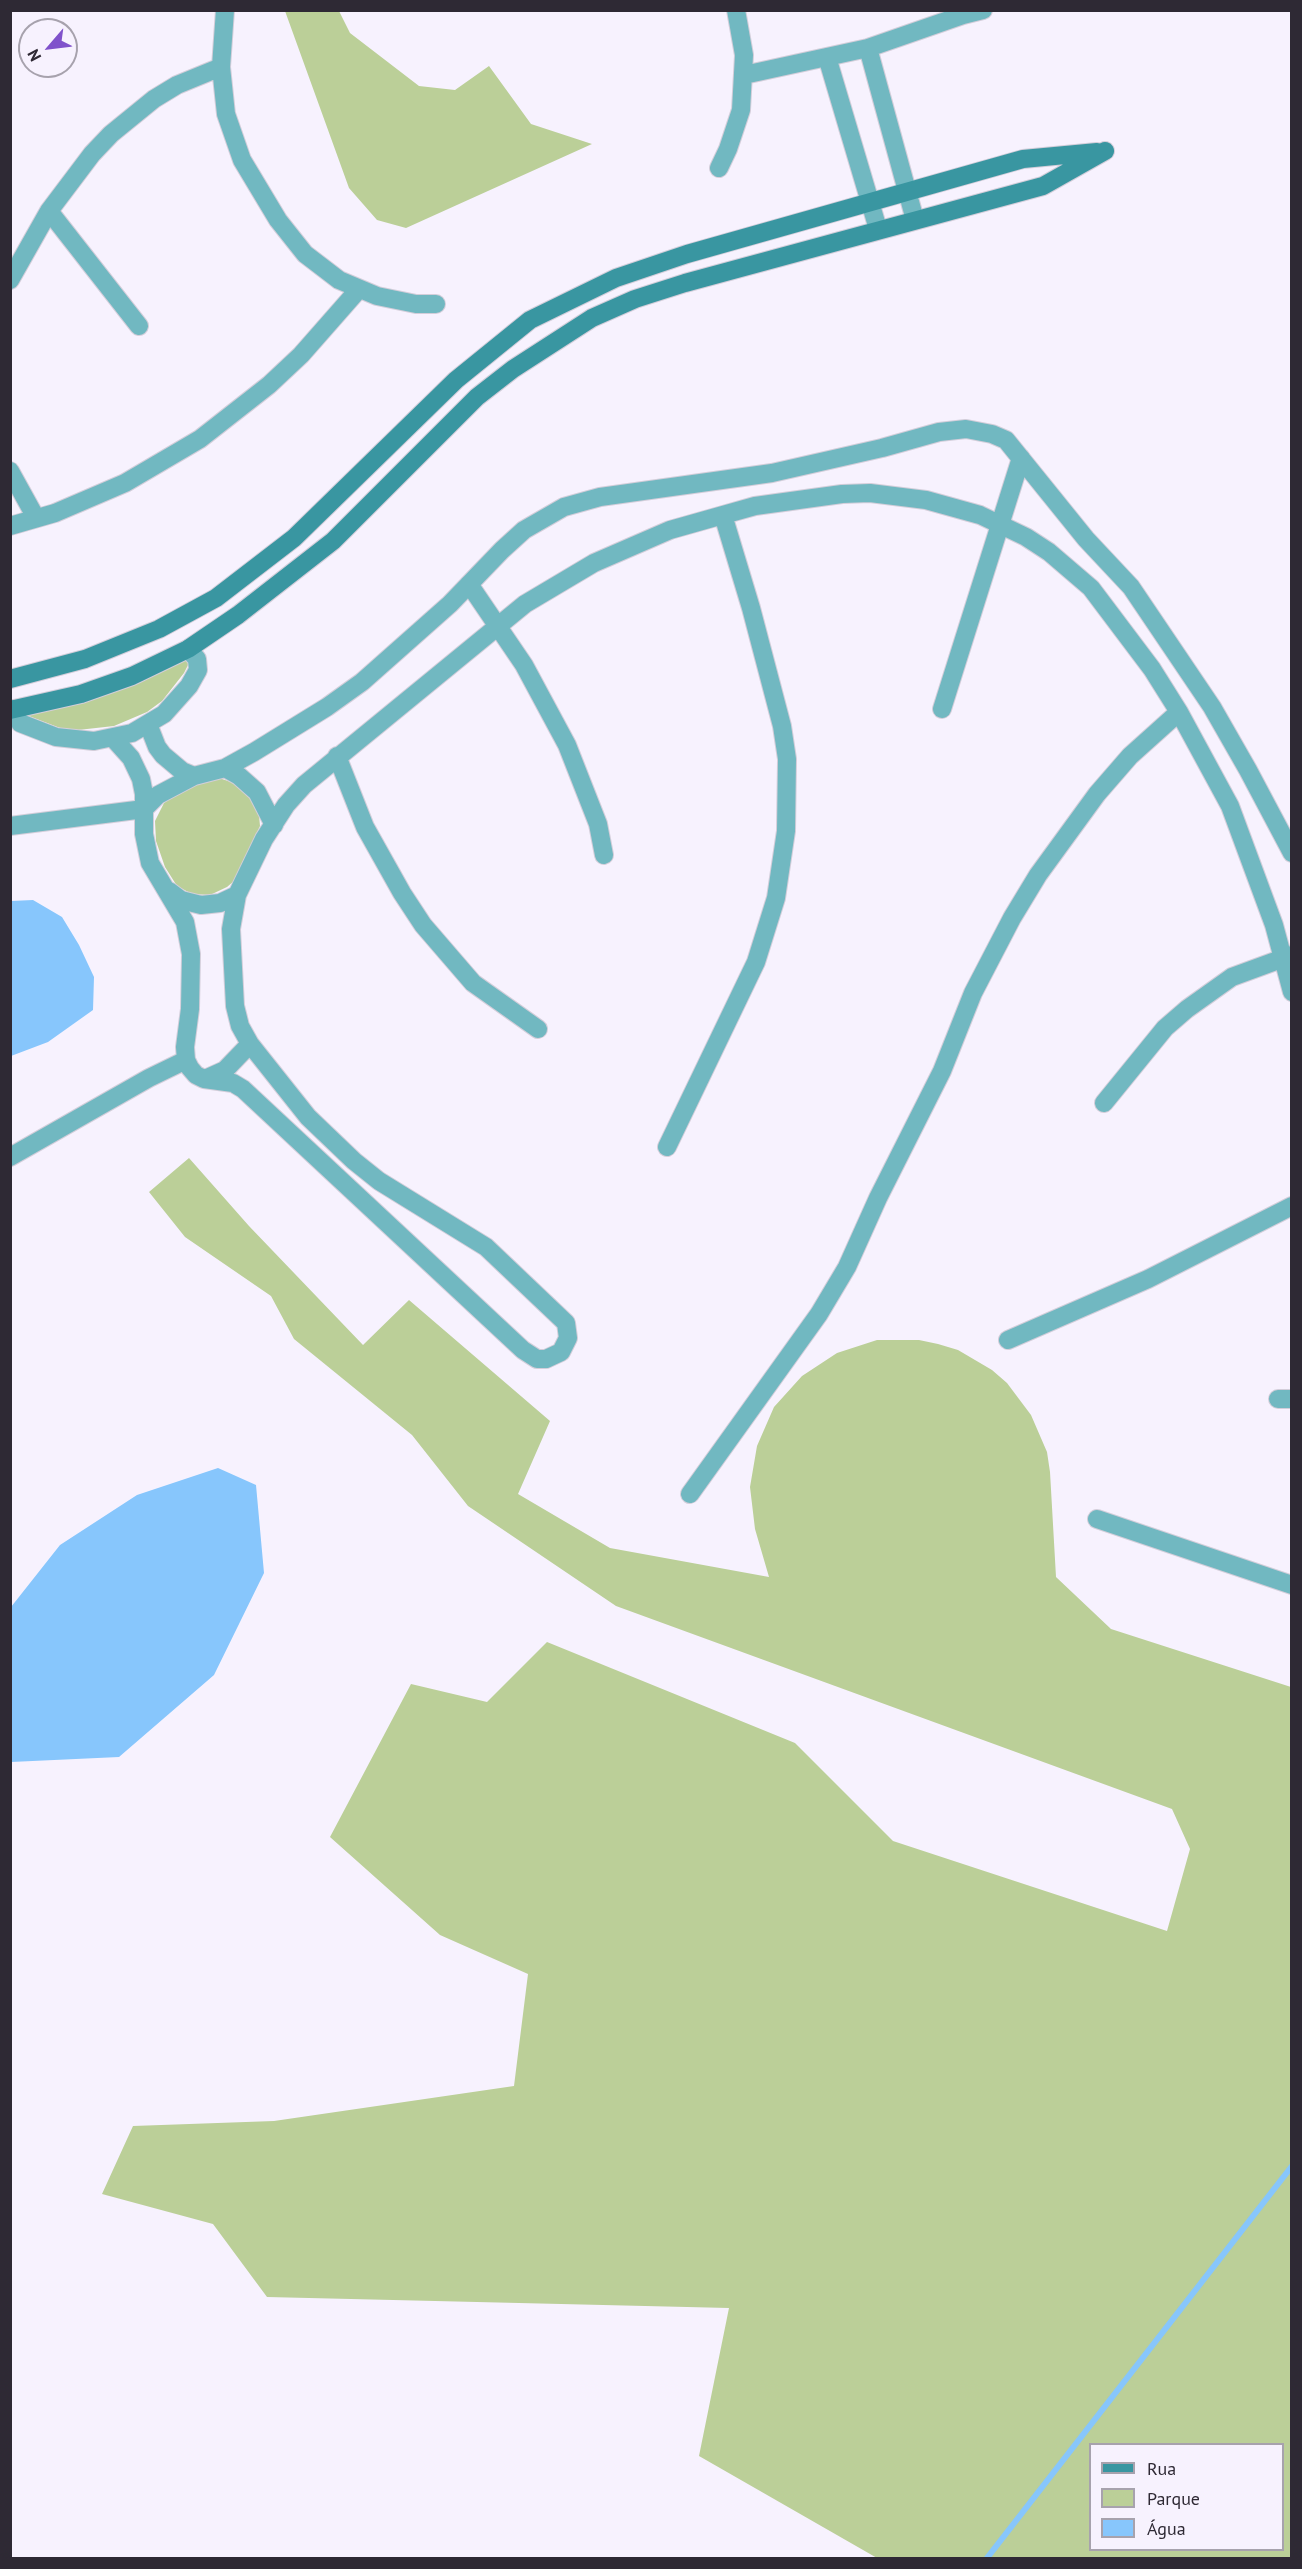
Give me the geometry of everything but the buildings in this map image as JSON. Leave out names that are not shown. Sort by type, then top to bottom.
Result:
[{"type":"street","points":[[225,10],[221,67],[226,114],[242,160],[278,220],[305,254],[321,268],[359,289],[396,301],[436,304]]},
{"type":"street","points":[[719,168],[738,120],[744,75],[744,55],[736,10]]},
{"type":"street","points":[[744,75],[868,48],[962,13],[983,10]]},
{"type":"street","points":[[868,48],[915,220]]},
{"type":"street","points":[[827,57],[878,230]]},
{"type":"street","points":[[10,280],[49,211],[92,154],[132,116],[177,85],[221,67]]},
{"type":"street","points":[[12,709],[81,694],[132,676],[188,650],[318,554],[477,398],[523,362],[592,318],[635,299],[685,283],[1043,186],[1105,151],[1023,159],[687,254],[616,278],[530,320],[456,380],[294,538],[216,598],[159,629],[85,659],[17,678],[12,709],[20,723],[56,737],[94,741],[113,738],[148,724],[177,701],[198,670],[196,659],[188,650],[175,634],[159,629]]},
{"type":"street","points":[[49,211],[139,326]]},
{"type":"street","points":[[10,526],[36,519],[125,483],[200,439],[269,385],[308,347],[359,289]]},
{"type":"street","points":[[10,826],[144,810],[158,795],[194,776],[225,768],[291,730],[362,682],[428,626],[502,550],[544,517],[564,507],[600,497],[771,473],[827,462],[952,429],[966,429],[992,434],[1006,440],[1086,539],[1131,587],[1173,646],[1248,770],[1292,853]]},
{"type":"street","points":[[942,709],[1021,458]]},
{"type":"street","points":[[10,471],[36,519]]},
{"type":"street","points":[[113,738],[135,765],[141,779],[144,834],[150,863],[185,922],[190,954],[190,1009],[184,1047],[186,1060],[196,1075],[204,1079],[233,1083],[243,1089],[529,1355],[546,1359],[561,1352],[568,1338],[566,1323],[486,1247],[379,1181],[354,1161],[308,1117],[249,1044],[240,1026],[232,984],[231,928],[237,895],[264,839],[286,806],[304,786],[337,756],[525,604],[594,563],[670,530],[723,514],[755,506],[842,494],[870,493],[953,506],[1002,524],[1049,552],[1091,588],[1146,661],[1179,712],[1230,806],[1286,957],[1292,992]]},
{"type":"street","points":[[667,1148],[756,962],[776,898],[786,831],[787,759],[782,726],[723,514]]},
{"type":"street","points":[[469,584],[524,665],[567,745],[598,824],[604,855]]},
{"type":"street","points":[[690,1494],[819,1314],[847,1267],[878,1198],[942,1071],[987,964],[1038,875],[1097,794],[1123,764],[1179,712]]},
{"type":"street","points":[[148,724],[157,747],[164,755],[182,771],[194,776]]},
{"type":"street","points":[[337,756],[365,827],[387,869],[423,925],[473,983],[538,1029]]},
{"type":"street","points":[[225,768],[244,779],[257,792],[274,825]]},
{"type":"street","points":[[165,888],[181,900],[201,905],[220,903],[237,895]]},
{"type":"street","points":[[1104,1103],[1165,1028],[1186,1009],[1232,977],[1286,957]]},
{"type":"street","points":[[204,1079],[225,1070],[249,1044]]},
{"type":"street","points":[[10,1156],[149,1078],[186,1060]]},
{"type":"street","points":[[1008,1340],[1148,1279],[1292,1206]]},
{"type":"street","points":[[1097,1519],[1292,1585]]},
{"type":"green space","points":[[285,11],[339,11],[350,33],[419,86],[455,90],[489,66],[531,124],[592,144],[406,228],[377,220],[349,188]]},
{"type":"green space","points":[[192,657],[184,673],[162,701],[147,712],[114,726],[78,730],[60,728],[26,715]]},
{"type":"green space","points":[[219,778],[237,784],[251,796],[259,815],[260,826],[234,881],[210,895],[192,894],[177,886],[165,867],[156,841],[155,821],[164,803],[172,797],[197,784]]},
{"type":"green space","points":[[189,1158],[249,1226],[363,1345],[409,1300],[550,1421],[518,1494],[610,1548],[769,1577],[755,1529],[750,1487],[757,1446],[774,1407],[802,1376],[837,1353],[877,1340],[919,1340],[958,1350],[992,1370],[1007,1383],[1031,1415],[1047,1452],[1056,1577],[1111,1629],[1291,1687],[1291,2558],[877,2558],[699,2456],[729,2308],[267,2297],[213,2224],[102,2194],[133,2126],[274,2121],[514,2086],[528,1974],[440,1935],[330,1837],[411,1684],[487,1702],[547,1642],[795,1743],[893,1841],[1167,1931],[1190,1849],[1172,1809],[616,1606],[468,1506],[412,1435],[294,1339],[271,1296],[185,1237],[149,1192]]},
{"type":"water","points":[[33,900],[62,917],[79,945],[94,977],[93,1010],[48,1042],[11,1056],[11,901]]},
{"type":"water","points":[[218,1468],[256,1485],[264,1573],[214,1675],[119,1757],[11,1762],[11,1607],[60,1545],[137,1495]]},
{"type":"waterway","points":[[987,2558],[1292,2166]]}]
